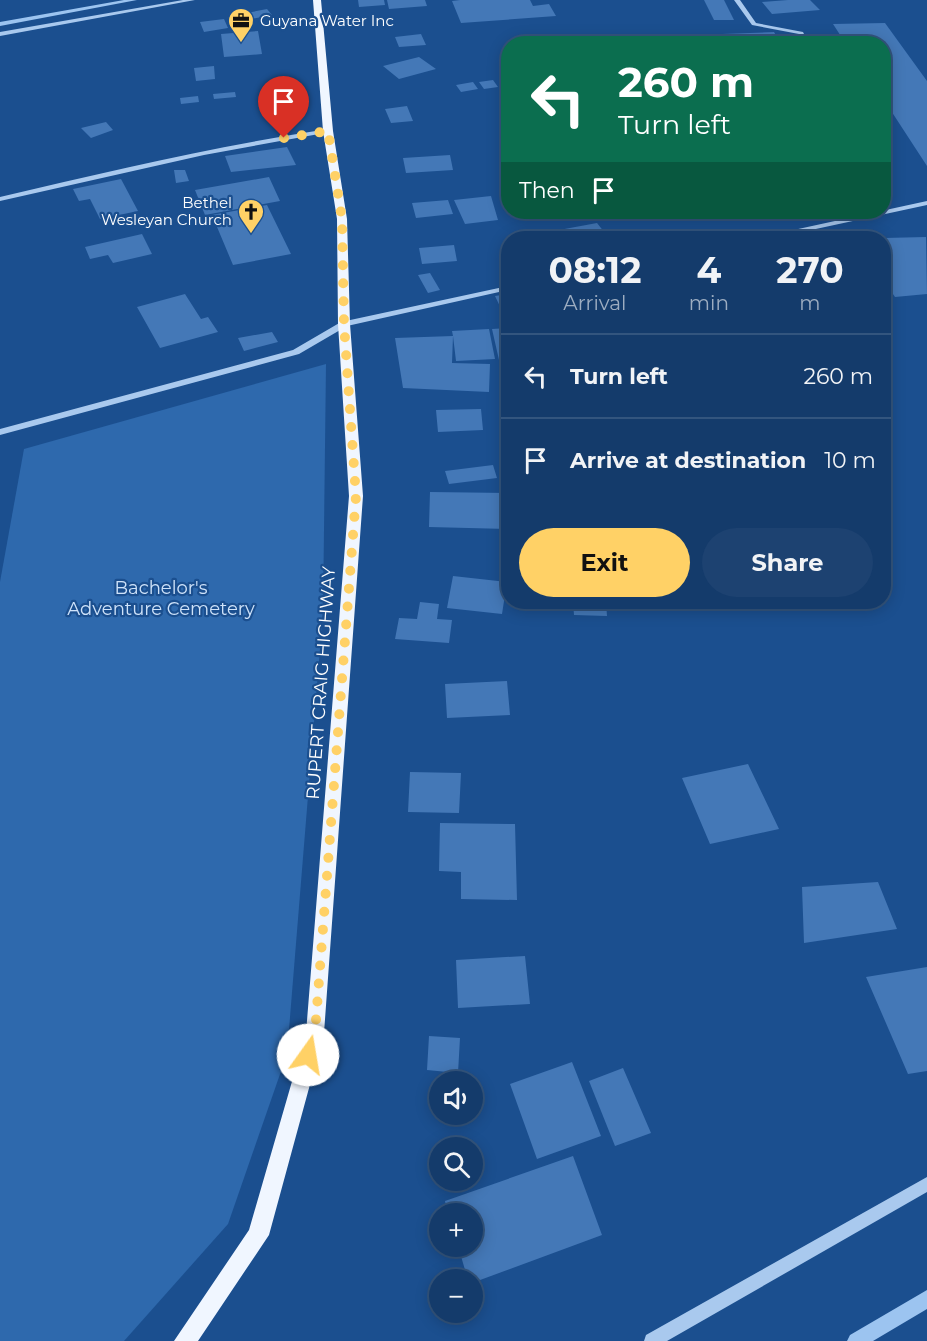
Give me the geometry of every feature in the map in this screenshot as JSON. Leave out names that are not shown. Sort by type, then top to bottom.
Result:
[{"type":"main road","name":"RUPERT CRAIG HIGHWAY","points":[[185,1341],[258,1235],[315,1033],[356,496],[344,324],[342,219],[328,131],[317,0]]},
{"type":"street","points":[[0,34],[192,0]]},
{"type":"street","points":[[737,0],[754,24],[801,33],[802,36]]},
{"type":"street","points":[[0,199],[135,167],[328,131]]},
{"type":"street","points":[[891,211],[927,203]]},
{"type":"street","points":[[797,231],[853,219]]},
{"type":"street","points":[[0,432],[296,352],[344,324],[501,290]]},
{"type":"street","points":[[652,1341],[927,1184]]},
{"type":"green space","name":"Bachelor's Adventure Cemetery","points":[[326,364],[323,612],[287,1054],[228,1224],[124,1341],[0,1341],[0,582],[24,449]]},
{"type":"building","points":[[358,0],[384,0],[385,5],[359,7]]},
{"type":"building","points":[[387,0],[425,0],[427,6],[389,9]]},
{"type":"building","points":[[530,0],[533,6],[549,4],[556,16],[461,23],[452,1]]},
{"type":"building","points":[[704,0],[724,0],[734,20],[714,20]]},
{"type":"building","points":[[810,0],[820,10],[772,14],[762,2]]},
{"type":"building","points":[[267,9],[272,15],[235,22],[231,16]]},
{"type":"building","points":[[224,19],[228,28],[204,32],[200,22]]},
{"type":"building","points":[[885,23],[927,81],[927,166],[891,111],[891,36],[841,36],[833,24]]},
{"type":"building","name":"Guyana Water Inc","points":[[258,31],[262,54],[224,57],[221,34]]},
{"type":"building","points":[[774,32],[776,36],[723,36],[722,34]]},
{"type":"building","points":[[421,34],[426,45],[399,47],[395,37]]},
{"type":"building","points":[[668,34],[686,34],[686,36],[669,36]]},
{"type":"building","points":[[419,57],[436,69],[399,79],[383,66]]},
{"type":"building","points":[[214,66],[215,79],[196,81],[194,68]]},
{"type":"building","points":[[493,80],[498,87],[484,89],[479,82]]},
{"type":"building","points":[[473,82],[478,89],[461,92],[456,85]]},
{"type":"building","points":[[235,92],[236,97],[214,99],[213,94]]},
{"type":"building","points":[[198,96],[199,102],[181,104],[180,98]]},
{"type":"building","points":[[407,106],[413,121],[391,123],[385,109]]},
{"type":"building","points":[[106,122],[113,130],[91,138],[81,128]]},
{"type":"building","points":[[287,147],[296,165],[231,172],[225,156]]},
{"type":"building","points":[[450,155],[453,170],[406,173],[403,158]]},
{"type":"building","points":[[174,170],[185,170],[189,181],[176,183]]},
{"type":"building","points":[[269,177],[280,201],[205,215],[195,190]]},
{"type":"building","points":[[121,179],[138,211],[100,219],[90,199],[79,201],[73,189]]},
{"type":"building","points":[[491,196],[498,220],[465,224],[454,200]]},
{"type":"building","points":[[448,200],[453,214],[416,218],[412,203]]},
{"type":"building","name":"Bethel Wesleyan Church","points":[[267,205],[291,254],[233,265],[212,215]]},
{"type":"building","points":[[597,223],[603,231],[554,231]]},
{"type":"building","points":[[142,234],[152,254],[113,263],[108,255],[90,259],[85,247]]},
{"type":"building","points":[[926,237],[927,294],[895,297],[891,291],[891,238]]},
{"type":"building","points":[[454,245],[457,261],[422,264],[419,248]]},
{"type":"building","points":[[430,273],[440,290],[428,293],[418,275]]},
{"type":"building","points":[[185,294],[201,319],[208,317],[218,332],[160,348],[137,307]]},
{"type":"building","points":[[501,295],[501,309],[495,296]]},
{"type":"building","points":[[501,328],[501,360],[499,360],[492,329]]},
{"type":"building","points":[[489,329],[495,359],[456,361],[452,331]]},
{"type":"building","points":[[272,332],[278,342],[244,351],[238,338]]},
{"type":"building","points":[[453,336],[452,363],[490,364],[489,392],[403,388],[395,338]]},
{"type":"building","points":[[481,409],[483,430],[438,432],[436,410]]},
{"type":"building","points":[[493,465],[497,478],[449,484],[445,471]]},
{"type":"building","points":[[430,492],[501,493],[501,529],[429,527]]},
{"type":"building","points":[[453,576],[501,581],[502,614],[447,608]]},
{"type":"building","points":[[420,602],[439,604],[437,619],[452,620],[449,643],[395,639],[399,618],[417,619]]},
{"type":"building","points":[[574,609],[606,609],[607,616],[574,615]]},
{"type":"building","points":[[507,681],[510,715],[447,718],[445,684]]},
{"type":"building","points":[[748,764],[779,829],[710,844],[682,778]]},
{"type":"building","points":[[410,772],[461,773],[459,813],[408,812]]},
{"type":"building","points":[[440,823],[515,824],[517,900],[461,899],[461,872],[439,871]]},
{"type":"building","points":[[878,882],[897,929],[804,943],[802,887]]},
{"type":"building","points":[[525,956],[530,1004],[458,1008],[456,960]]},
{"type":"building","points":[[927,967],[927,1071],[908,1074],[866,977]]},
{"type":"building","points":[[429,1036],[460,1038],[458,1071],[427,1070]]},
{"type":"building","points":[[572,1062],[601,1136],[537,1159],[510,1084]]},
{"type":"building","points":[[623,1068],[651,1133],[615,1146],[589,1081]]},
{"type":"building","points":[[573,1156],[602,1235],[483,1279],[483,1269],[465,1269],[461,1257],[483,1257],[483,1203],[445,1203],[445,1201],[473,1191],[483,1191],[483,1188]]},
{"type":"waterway","points":[[0,24],[134,0]]},
{"type":"waterway","points":[[856,1341],[927,1299]]},
{"type":"place","name":"Guyana Water Inc","points":[[241,44]]},
{"type":"place","name":"Bethel Wesleyan Church","points":[[251,235]]},
{"type":"route","points":[[284,138],[328,131],[342,219],[344,324],[356,496],[315,1033],[308,1055]]}]
